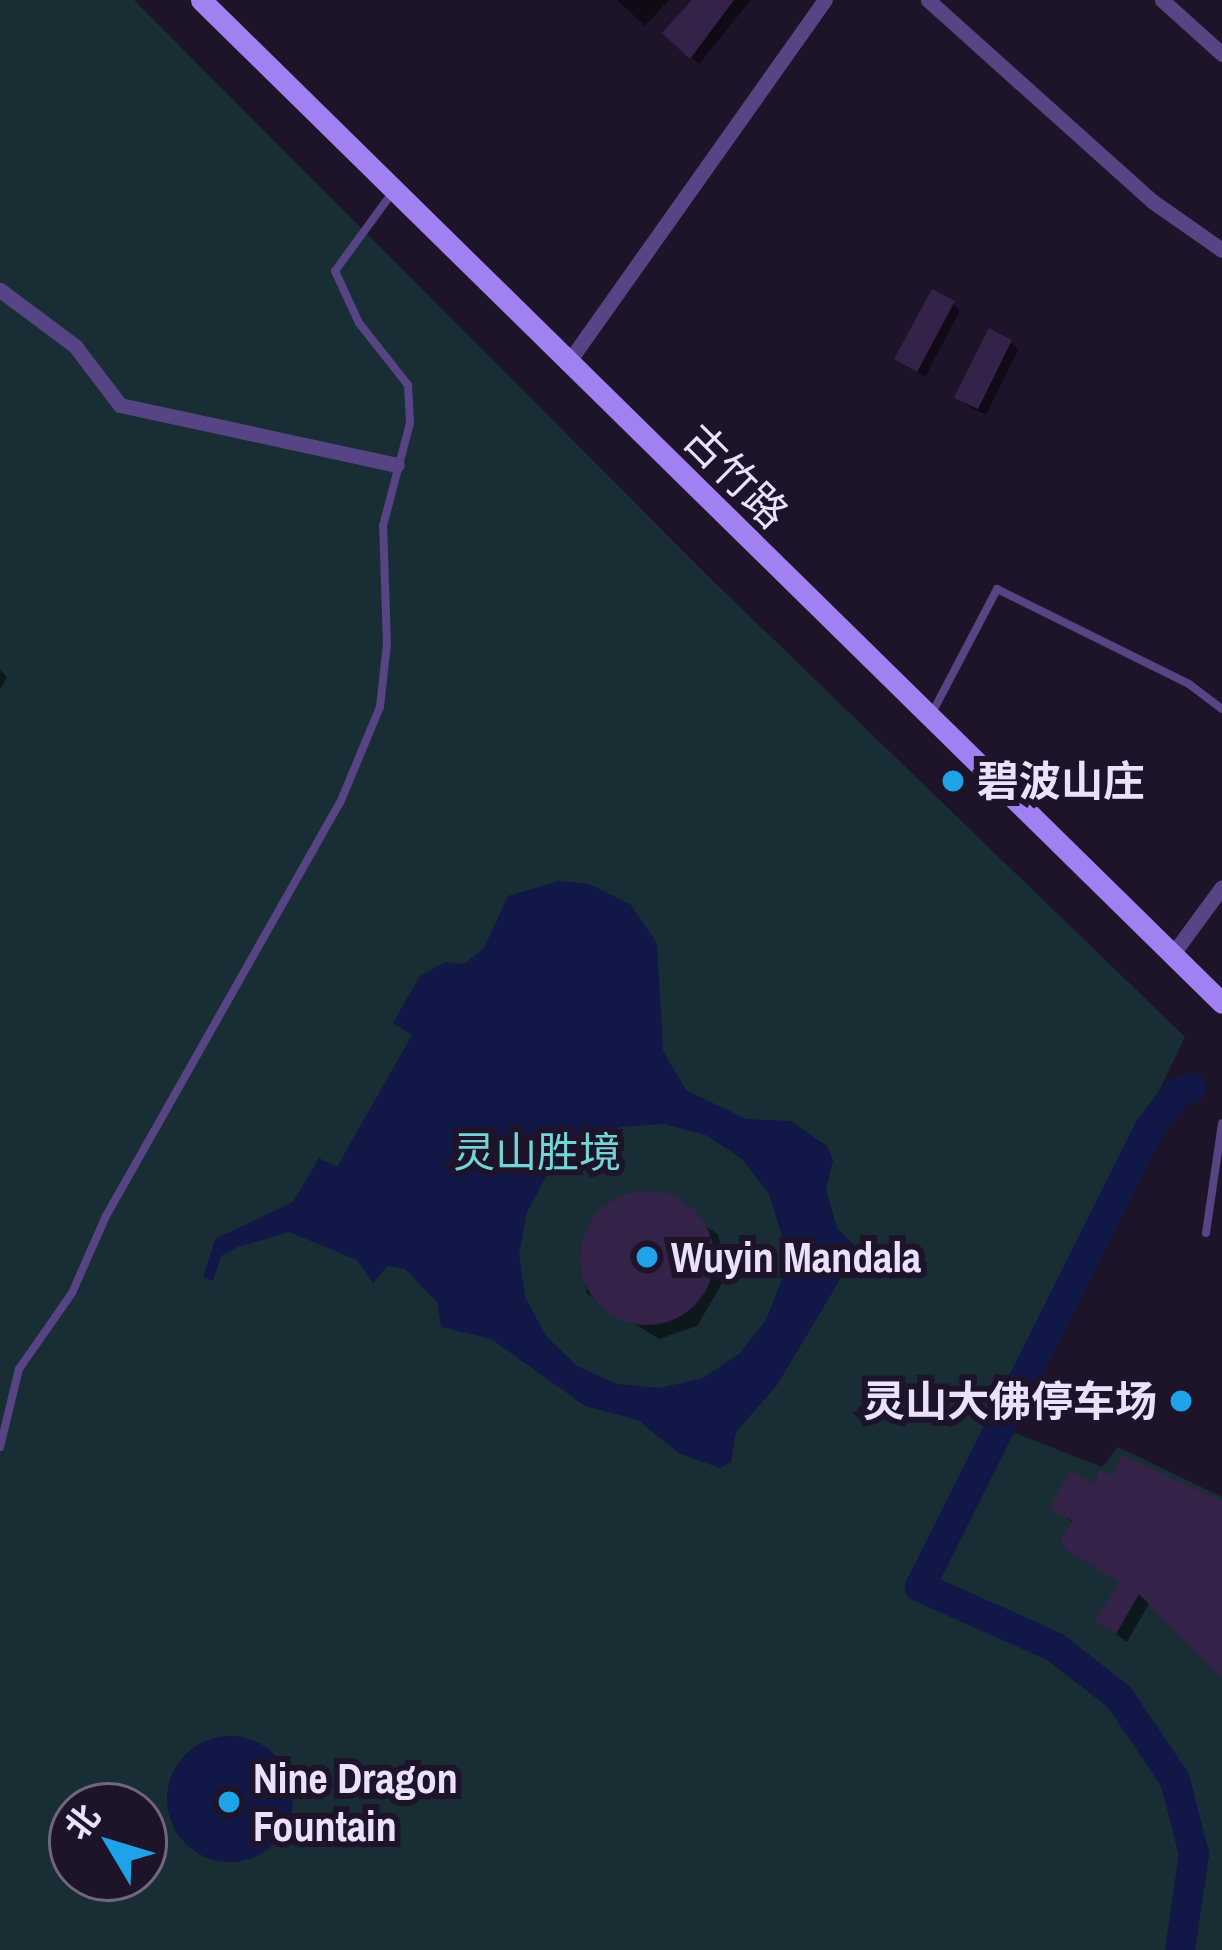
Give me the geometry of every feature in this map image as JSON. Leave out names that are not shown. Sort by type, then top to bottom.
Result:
[{"type":"main road","name":"古竹路","points":[[201,0],[1222,1003]]},
{"type":"street","points":[[567,364],[825,0]]},
{"type":"street","points":[[928,0],[1152,201],[1222,250]]},
{"type":"street","points":[[1162,0],[1222,54]]},
{"type":"street","points":[[0,290],[75,346],[120,405],[398,465]]},
{"type":"street","points":[[1172,955],[1222,887]]},
{"type":"lane","points":[[0,1447],[19,1369],[72,1293],[106,1216],[366,750],[385,682],[383,526],[410,423],[408,385],[359,323],[335,271],[393,192]]},
{"type":"lane","points":[[928,719],[997,590],[1189,683],[1222,709]]},
{"type":"lane","points":[[1206,1234],[1222,1123]]},
{"type":"green space","name":"灵山胜境","points":[[0,0],[134,0],[714,582],[1185,1037],[997,1426],[1102,1467],[1118,1447],[1222,1497],[1222,1950],[0,1950]]},
{"type":"shaded area","points":[[559,881],[589,884],[631,905],[657,943],[663,1051],[686,1090],[746,1119],[791,1121],[827,1146],[833,1161],[826,1189],[837,1228],[855,1246],[850,1263],[777,1385],[736,1432],[731,1462],[720,1468],[680,1454],[638,1420],[585,1406],[491,1339],[441,1327],[437,1302],[405,1269],[388,1266],[373,1283],[357,1260],[289,1232],[238,1247],[221,1256],[213,1281],[203,1277],[215,1239],[293,1202],[319,1158],[337,1167],[412,1035],[393,1023],[420,976],[445,962],[464,964],[484,948],[508,896]],"holes":[[[664,1124],[706,1135],[742,1159],[769,1194],[782,1236],[782,1279],[766,1320],[739,1354],[703,1378],[660,1388],[617,1384],[577,1366],[546,1336],[525,1297],[519,1254],[527,1212],[548,1173],[581,1144],[621,1127]]]},
{"type":"shaded area","points":[[218,1737],[242,1737],[265,1747],[282,1764],[292,1787],[292,1811],[282,1834],[265,1851],[242,1861],[218,1861],[195,1851],[178,1834],[168,1811],[168,1787],[178,1764],[195,1747]]},
{"type":"building","points":[[692,0],[734,0],[690,59],[662,33]]},
{"type":"building","points":[[932,289],[955,301],[917,372],[894,359]]},
{"type":"building","points":[[989,328],[1012,340],[978,409],[954,398]]},
{"type":"building","name":"Wuyin Mandala","points":[[647,1191],[673,1196],[694,1211],[709,1232],[714,1258],[709,1284],[694,1305],[673,1320],[647,1325],[621,1320],[600,1305],[585,1284],[580,1258],[585,1232],[600,1211],[621,1196]]},
{"type":"building","points":[[1122,1455],[1222,1501],[1222,1678],[1139,1594],[1116,1634],[1095,1622],[1119,1582],[1070,1553],[1060,1542],[1072,1521],[1050,1508],[1069,1471],[1094,1483],[1100,1470],[1113,1476]]},
{"type":"waterway","points":[[1180,1950],[1194,1854],[1175,1780],[1119,1697],[1055,1647],[920,1587],[1149,1129],[1177,1093],[1191,1088]]},
{"type":"place","name":"碧波山庄","points":[[953,781]]},
{"type":"place","name":"Wuyin Mandala","points":[[647,1257]]},
{"type":"place","name":"灵山大佛停车场","points":[[1181,1401]]},
{"type":"place","name":"Nine Dragon Fountain","points":[[229,1802]]}]
